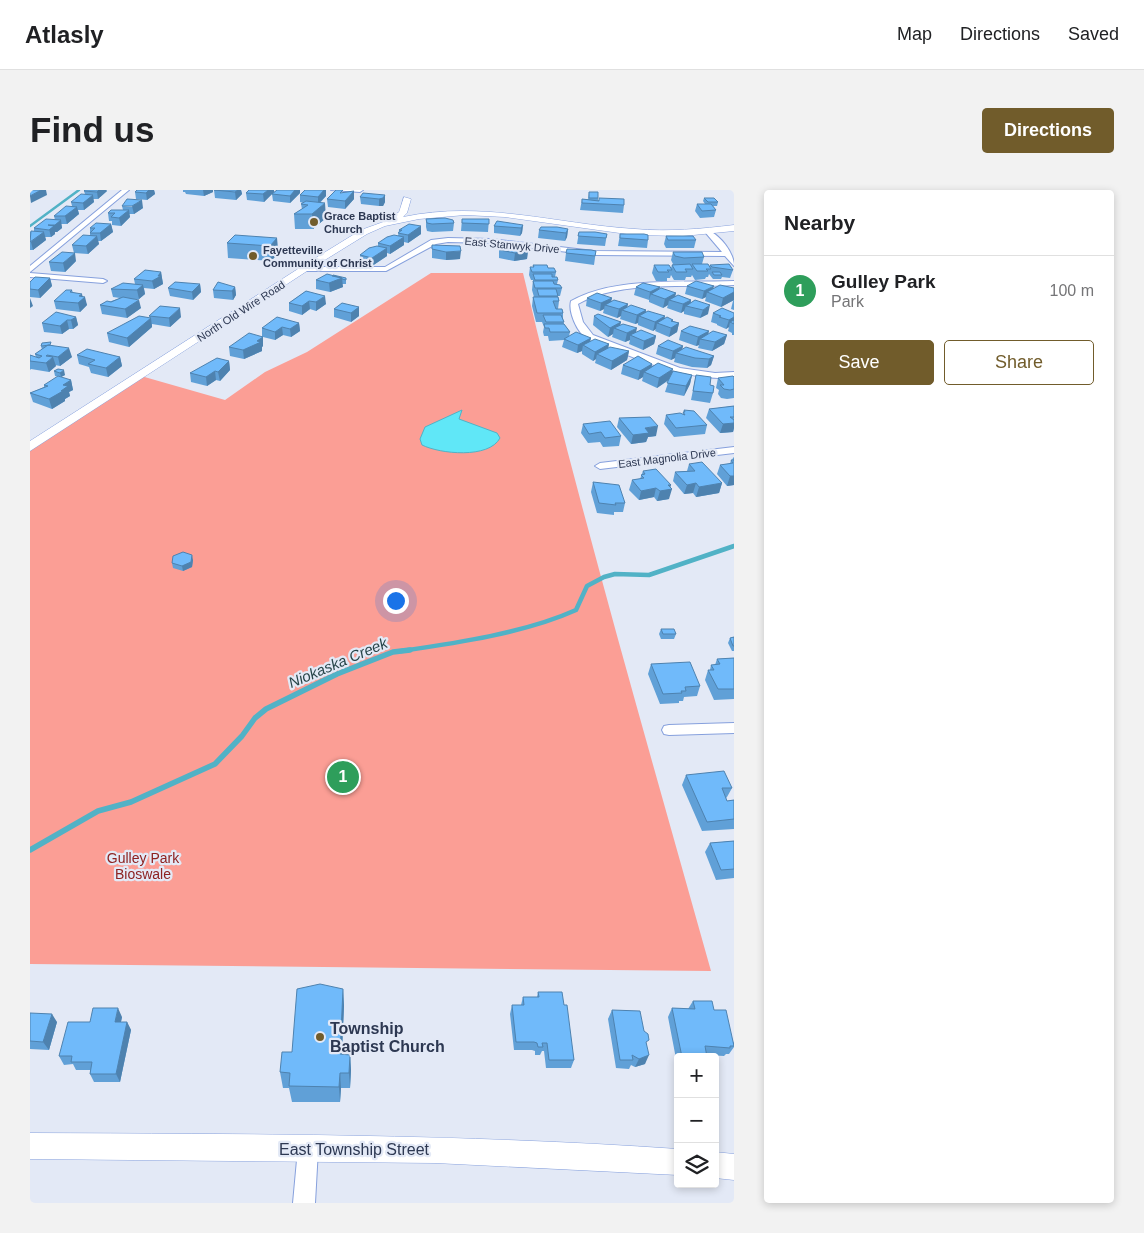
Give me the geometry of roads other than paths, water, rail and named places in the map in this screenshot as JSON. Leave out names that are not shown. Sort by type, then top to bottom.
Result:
[{"type":"street","points":[[30,270],[126,190]]},
{"type":"street","points":[[334,190],[360,190]]},
{"type":"street","points":[[401,190],[419,216]]},
{"type":"street","points":[[387,223],[403,213],[407,199]]},
{"type":"street","name":"North Old Wire Road","points":[[30,447],[304,269],[364,232],[387,223],[419,216],[453,212],[486,212],[634,232],[708,232],[734,228]]},
{"type":"street","points":[[708,232],[728,254],[734,264]]},
{"type":"street","name":"East Stanwyk Drive","points":[[304,269],[386,269],[434,242],[448,240],[490,241],[594,253],[728,254]]},
{"type":"street","points":[[30,276],[103,281]]},
{"type":"street","points":[[734,283],[603,291],[582,296],[574,303],[575,313],[582,329],[590,336],[680,371],[704,377],[734,375]]},
{"type":"street","name":"East Magnolia Drive","points":[[600,466],[734,450]]},
{"type":"street","points":[[669,730],[734,728]]},
{"type":"street","name":"East Township Street","points":[[30,1146],[308,1149],[404,1148],[562,1153],[674,1162]]},
{"type":"street","points":[[304,1203],[308,1149]]},
{"type":"street","points":[[719,1165],[734,1167]]},
{"type":"water","points":[[462,410],[459,419],[497,433],[500,438],[494,445],[475,452],[464,453],[440,451],[422,445],[420,439],[425,427]]},
{"type":"waterway","points":[[30,226],[79,190]]},
{"type":"waterway","name":"Niokaska Creek","points":[[401,651],[490,636],[535,625],[576,610],[587,586],[604,577],[615,574],[649,575],[734,546]]},
{"type":"waterway","name":"Niokaska Creek","points":[[30,850],[98,811],[131,802],[215,764],[242,736],[255,718],[266,709],[337,674],[393,652],[410,650]]},
{"type":"place","name":"Grace Baptist Church","points":[[314,222]]},
{"type":"place","name":"Fayetteville Community of Christ","points":[[253,256]]},
{"type":"place","name":"Gulley Park","points":[[343,777]]},
{"type":"place","name":"Township Baptist Church","points":[[320,1037]]},
{"type":"park label","name":"Gulley Park Bioswale","points":[[143,866]]}]
